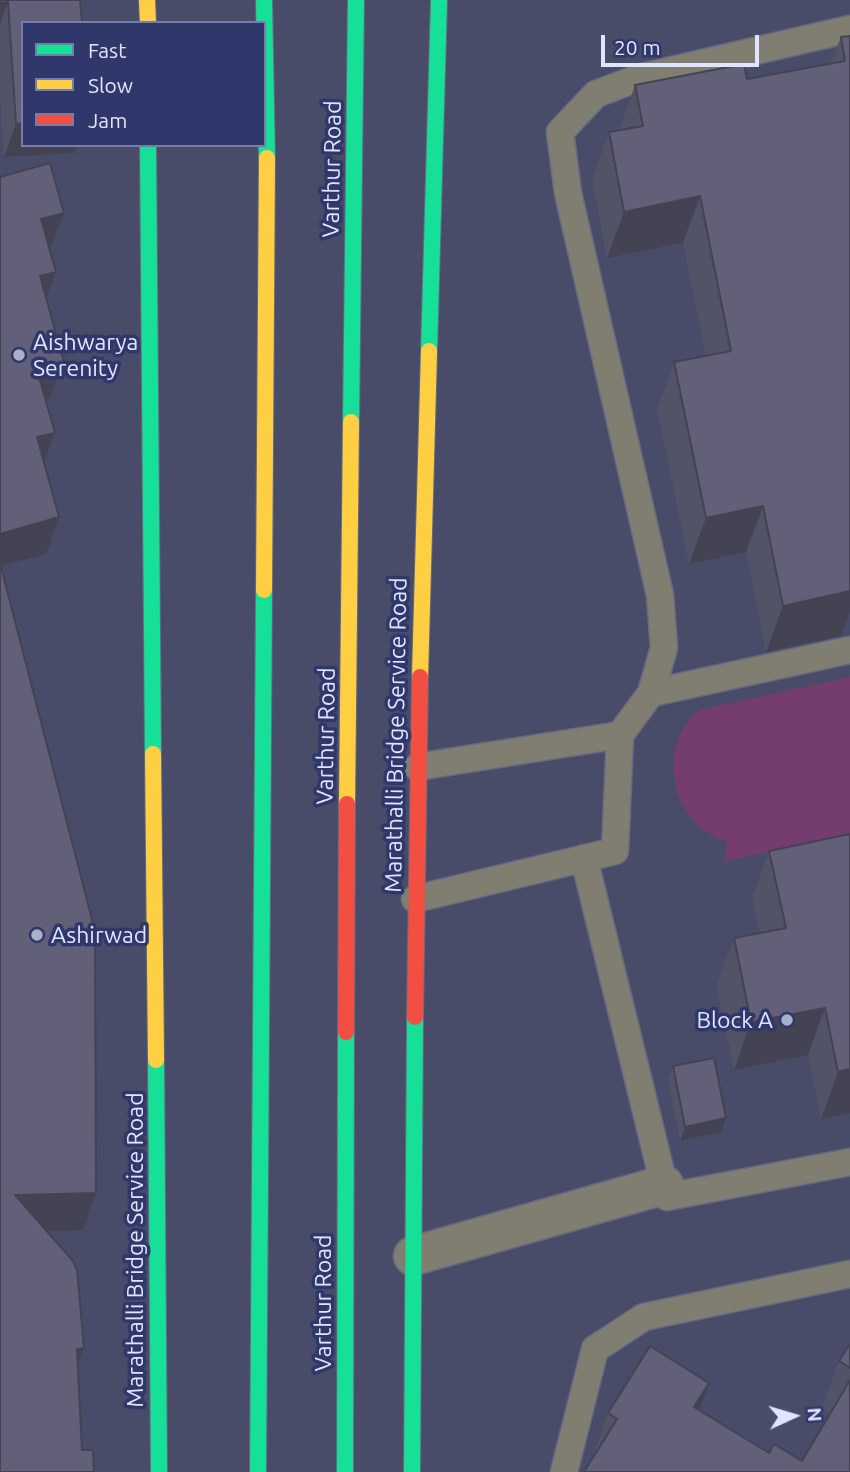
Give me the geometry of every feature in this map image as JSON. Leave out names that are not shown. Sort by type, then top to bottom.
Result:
[{"type":"main road","points":[[148,0],[148,21]]},
{"type":"main road","points":[[264,0],[264,21]]},
{"type":"main road","name":"Varthur Road","points":[[345,1472],[346,934],[356,0]]},
{"type":"main road","name":"Marathalli Bridge Service Road","points":[[412,1472],[417,767],[439,0]]},
{"type":"main road","points":[[258,1472],[266,98]]},
{"type":"main road","name":"Marathalli Bridge Service Road","points":[[148,147],[159,1472]]},
{"type":"street","points":[[413,1256],[664,1185]]},
{"type":"lane","points":[[415,899],[615,851],[620,735],[652,693],[664,648],[660,595],[568,193],[560,132],[597,94],[638,78],[850,29]]},
{"type":"lane","points":[[652,693],[850,650]]},
{"type":"lane","points":[[417,767],[620,735]]},
{"type":"lane","points":[[584,858],[667,1197],[850,1162]]},
{"type":"lane","points":[[564,1472],[595,1349],[644,1317],[850,1274]]},
{"type":"shaded area","points":[[850,677],[850,833],[724,862],[727,842],[696,824],[677,793],[673,770],[675,747],[684,726],[699,710]]},
{"type":"building","points":[[0,0],[80,0],[82,21],[21,21],[21,123],[16,124],[8,2],[0,3]]},
{"type":"building","points":[[850,36],[850,591],[783,606],[763,506],[706,518],[674,362],[731,351],[700,196],[624,212],[609,132],[643,126],[635,85],[744,64],[747,79],[845,61],[841,37]]},
{"type":"building","name":"Aishwarya Serenity","points":[[50,163],[64,213],[41,219],[56,272],[40,276],[64,362],[37,370],[55,433],[37,437],[59,517],[0,534],[0,177]]},
{"type":"building","points":[[0,563],[95,931],[96,1193],[15,1195],[73,1261],[77,1270],[84,1348],[77,1349],[82,1450],[93,1450],[94,1472],[0,1472]]},
{"type":"building","points":[[850,834],[850,1069],[838,1072],[825,1008],[751,1022],[734,938],[786,928],[769,851]]},
{"type":"building","points":[[714,1058],[726,1118],[685,1127],[673,1066]]},
{"type":"building","points":[[850,1344],[850,1368],[839,1361]]},
{"type":"building","points":[[650,1346],[709,1383],[694,1407],[769,1453],[774,1444],[802,1461],[850,1380],[850,1472],[584,1472],[617,1419],[608,1413]]},
{"type":"traffic: fast","points":[[264,0],[264,21]]},
{"type":"traffic: fast","points":[[351,422],[356,0]]},
{"type":"traffic: fast","points":[[429,351],[439,0]]},
{"type":"traffic: fast","points":[[266,105],[267,158]]},
{"type":"traffic: fast","points":[[148,147],[153,754]]},
{"type":"traffic: fast","points":[[258,1472],[264,590]]},
{"type":"traffic: fast","points":[[412,1472],[415,1017]]},
{"type":"traffic: fast","points":[[345,1472],[346,1032]]},
{"type":"traffic: fast","points":[[156,1060],[159,1472]]},
{"type":"traffic: slow","points":[[147,0],[148,21]]},
{"type":"traffic: slow","points":[[264,590],[267,158]]},
{"type":"traffic: slow","points":[[420,677],[429,351]]},
{"type":"traffic: slow","points":[[347,804],[351,422]]},
{"type":"traffic: slow","points":[[153,754],[156,1060]]},
{"type":"traffic: jam","points":[[415,1017],[420,677]]},
{"type":"traffic: jam","points":[[346,1032],[347,804]]},
{"type":"place","name":"Aishwarya Serenity","points":[[19,355]]},
{"type":"place","name":"Ashirwad","points":[[37,935]]},
{"type":"place","name":"Block A","points":[[787,1020]]}]
